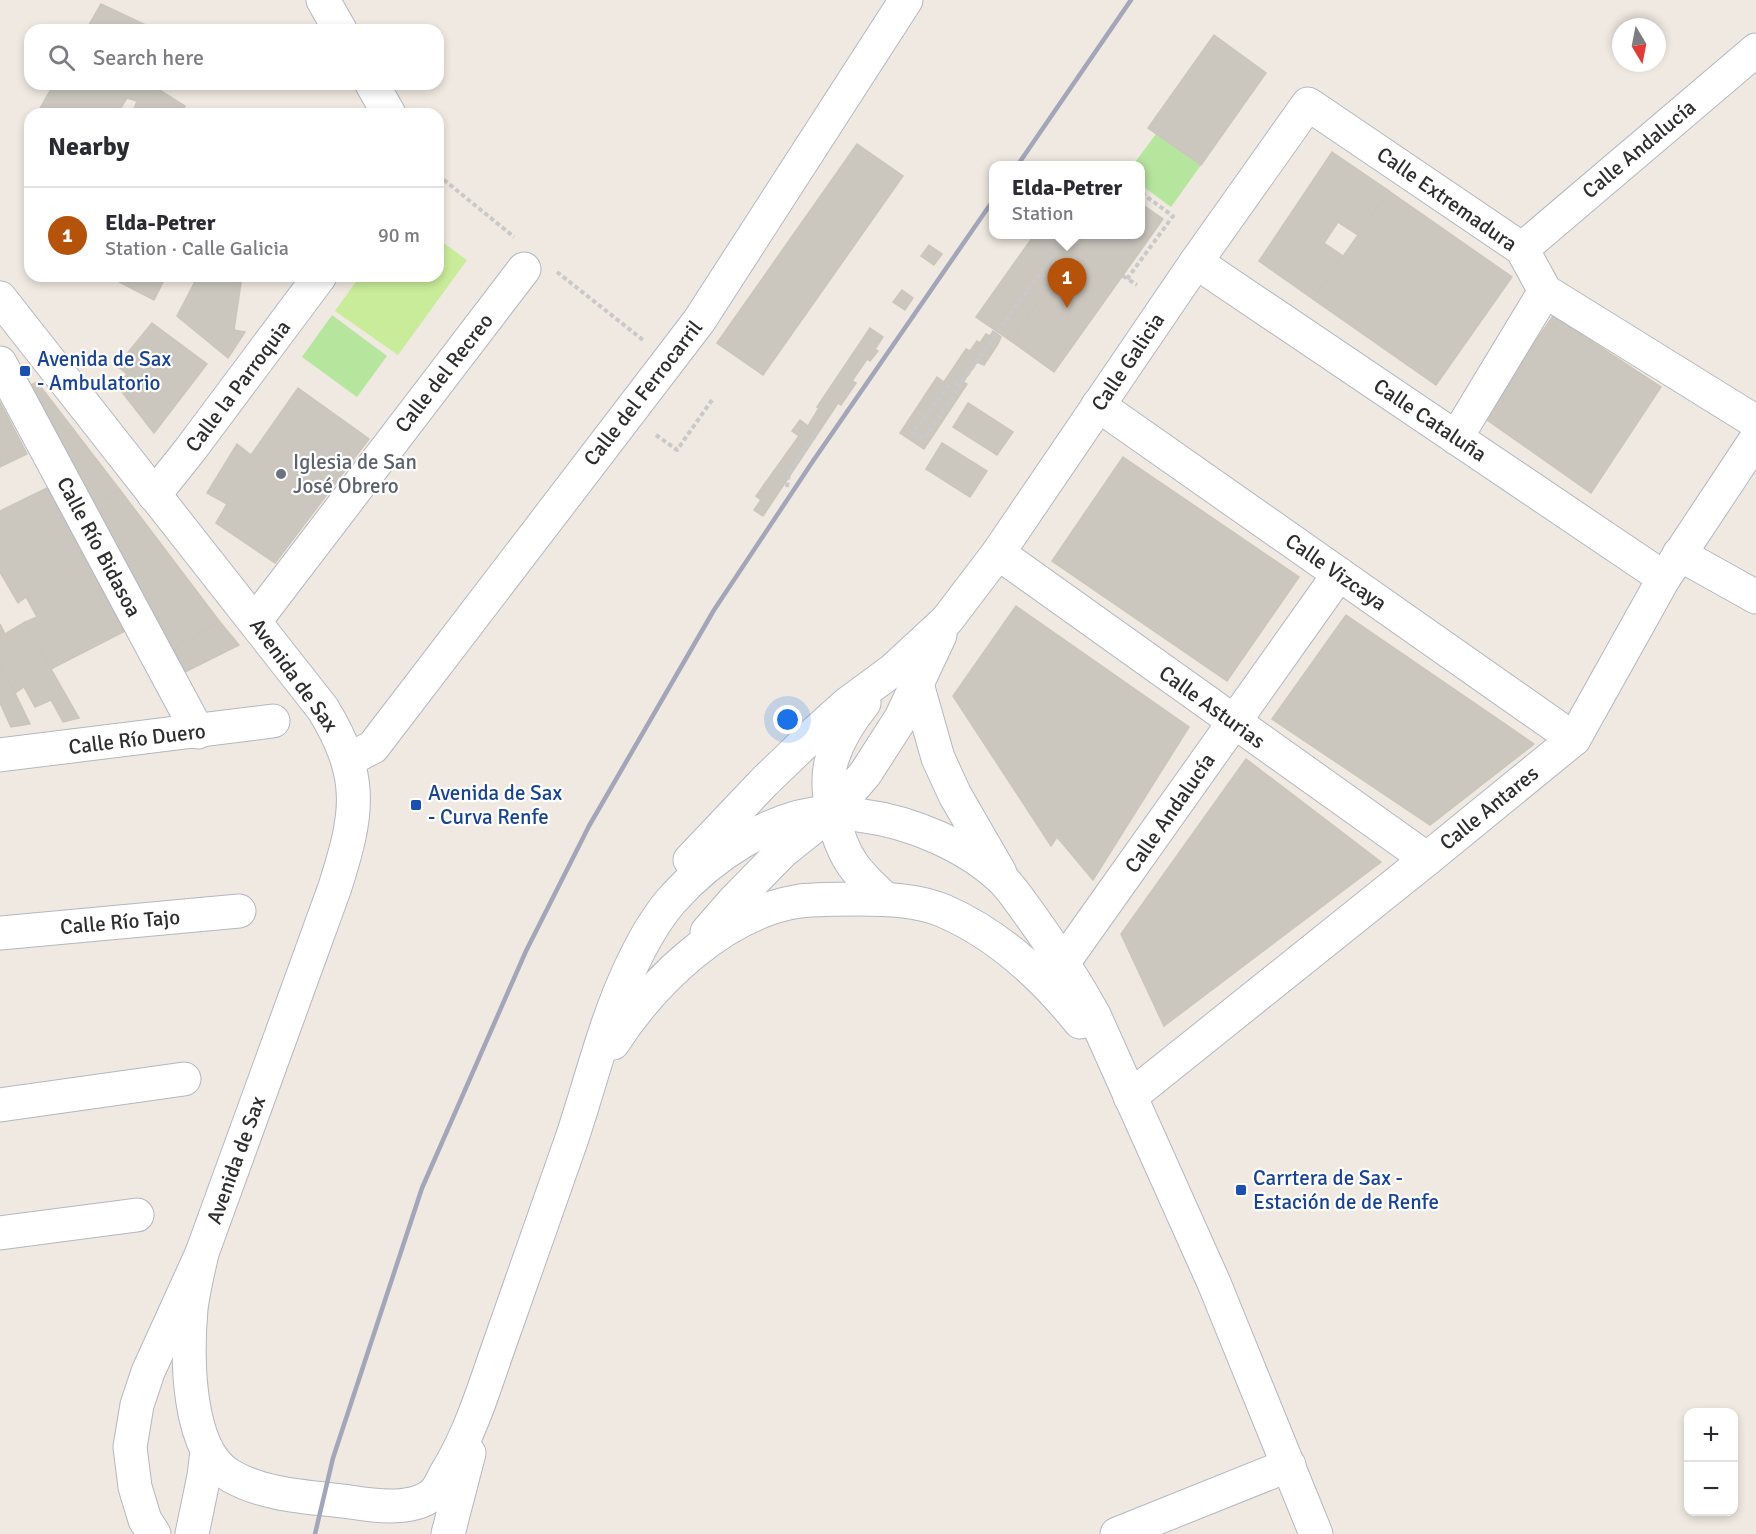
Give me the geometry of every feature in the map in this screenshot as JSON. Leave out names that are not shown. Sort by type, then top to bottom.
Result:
[{"type":"street","points":[[323,0],[338,24]]},
{"type":"street","points":[[344,24],[351,0]]},
{"type":"street","name":"Calle del Ferrocarril","points":[[348,760],[373,747],[687,337],[906,0]]},
{"type":"street","name":"Calle Andalucía","points":[[1522,249],[1756,50]]},
{"type":"street","points":[[375,90],[386,108]]},
{"type":"street","name":"Calle Extremadura","points":[[1308,104],[1522,249],[1545,291],[1756,422]]},
{"type":"street","name":"Calle Galicia","points":[[905,677],[998,553],[1196,262],[1308,104]]},
{"type":"street","name":"Calle Cataluña","points":[[1196,262],[1456,438],[1672,566],[1756,597]]},
{"type":"street","name":"Calle del Recreo","points":[[255,621],[524,269]]},
{"type":"street","name":"Calle la Parroquia","points":[[154,495],[316,282]]},
{"type":"street","points":[[1456,438],[1545,291]]},
{"type":"street","name":"Avenida de Sax","points":[[1,300],[323,710],[340,736],[348,760],[354,809],[349,842],[276,1054],[202,1253]]},
{"type":"street","name":"Calle Río Bidasoa","points":[[0,363],[198,732]]},
{"type":"street","name":"Calle Vizcaya","points":[[1098,405],[1574,739]]},
{"type":"street","name":"Calle Antares","points":[[1124,1086],[1427,859],[1574,739],[1672,566],[1756,439]]},
{"type":"street","name":"Calle Asturias","points":[[998,553],[1233,723],[1427,859]]},
{"type":"street","name":"Calle Andalucía","points":[[1063,963],[1339,574]]},
{"type":"street","points":[[885,899],[853,864],[839,837],[832,812],[831,760],[845,731],[859,710],[905,677]]},
{"type":"street","points":[[905,677],[955,795],[982,838],[1005,882],[1063,963],[1094,1015],[1214,1283],[1316,1534]]},
{"type":"street","points":[[671,902],[680,877],[694,854],[817,731],[847,704],[905,677]]},
{"type":"street","name":"Calle Río Duero","points":[[0,755],[273,721]]},
{"type":"street","points":[[692,954],[710,927],[748,886],[783,851],[832,812]]},
{"type":"street","points":[[202,1253],[191,1304],[189,1342],[194,1404],[207,1451],[217,1466],[231,1476],[269,1491],[376,1506],[401,1506],[425,1499],[435,1491],[454,1460],[481,1399],[593,1075],[608,1024],[628,972],[643,944],[671,902],[715,860],[742,841],[770,827],[832,812],[888,819],[917,830],[958,848],[984,864],[1005,882]]},
{"type":"street","points":[[593,1075],[637,1008],[692,954],[738,922],[799,901],[885,899],[942,910],[997,942],[1040,976],[1063,1001],[1124,1086]]},
{"type":"street","name":"Calle Río Tajo","points":[[0,933],[239,911]]},
{"type":"street","points":[[0,1106],[184,1079]]},
{"type":"street","points":[[0,1233],[137,1215]]},
{"type":"street","points":[[154,1534],[145,1520],[135,1487],[130,1447],[137,1405],[148,1372],[202,1253]]},
{"type":"street","points":[[448,1534],[481,1399]]},
{"type":"street","points":[[192,1534],[207,1451]]},
{"type":"street","points":[[1117,1534],[1289,1465]]},
{"type":"path","points":[[1123,276],[1127,279],[1173,216],[1145,196]]},
{"type":"path","points":[[964,379],[948,387],[914,433],[924,439],[964,379],[1065,239]]},
{"type":"path","points":[[1070,239],[1078,246]]},
{"type":"path","points":[[677,450],[712,400]]},
{"type":"path","points":[[787,487],[789,473],[818,431]]},
{"type":"green space","points":[[1156,134],[1201,165],[1171,207],[1145,188],[1145,161],[1136,161]]},
{"type":"green space","points":[[444,243],[467,260],[398,355],[335,311],[356,282],[444,282]]},
{"type":"green space","points":[[332,315],[387,356],[357,397],[302,357]]},
{"type":"building","points":[[101,4],[143,24],[89,24]]},
{"type":"building","points":[[1214,35],[1266,73],[1201,165],[1148,128]]},
{"type":"building","points":[[51,90],[160,90],[185,106],[184,108],[134,108],[137,101],[127,98],[121,108],[40,108]]},
{"type":"building","points":[[857,144],[903,176],[763,375],[717,343]]},
{"type":"building","points":[[1332,152],[1389,191],[1358,235],[1338,222],[1324,243],[1343,256],[1313,299],[1259,261]]},
{"type":"building","points":[[1389,191],[1512,277],[1436,385],[1313,299]]},
{"type":"building","points":[[1145,206],[1163,219],[1054,372],[1011,341],[1083,239],[1145,239]]},
{"type":"building","points":[[1031,239],[1083,239],[1011,341],[976,317]]},
{"type":"building","points":[[929,245],[942,254],[934,265],[921,256]]},
{"type":"building","points":[[120,282],[163,282],[154,300]]},
{"type":"building","points":[[195,282],[241,282],[234,330],[245,332],[228,358],[177,316]]},
{"type":"building","points":[[902,290],[913,298],[905,310],[893,302]]},
{"type":"building","points":[[1553,316],[1661,387],[1591,493],[1483,417]]},
{"type":"building","points":[[152,323],[207,364],[154,433],[118,387],[127,374],[117,366]]},
{"type":"building","points":[[870,328],[883,337],[875,349],[878,351],[870,361],[867,359],[852,381],[856,383],[841,405],[838,403],[763,516],[754,510],[761,500],[756,496],[799,436],[792,431],[800,420],[808,426],[819,408],[817,407]]},
{"type":"building","points":[[993,331],[1001,337],[998,344],[984,365],[977,362],[963,382],[967,384],[924,449],[900,433],[937,377],[944,382],[966,349],[970,351],[977,341],[980,343],[986,334],[990,336]]},
{"type":"building","points":[[37,382],[120,490],[93,505],[27,387]]},
{"type":"building","name":"Iglesia de San José Obrero","points":[[298,388],[369,439],[275,563],[216,523],[227,504],[207,493],[237,444],[251,455]]},
{"type":"building","points":[[0,402],[27,454],[0,467]]},
{"type":"building","points":[[968,403],[1013,432],[997,455],[953,427]]},
{"type":"building","points":[[942,443],[987,471],[970,497],[926,469]]},
{"type":"building","points":[[1123,457],[1299,577],[1227,681],[1052,561]]},
{"type":"building","points":[[47,488],[129,629],[51,669],[25,622],[37,617],[26,597],[18,603],[0,572],[0,511]]},
{"type":"building","points":[[120,490],[220,622],[173,649],[93,505]]},
{"type":"building","points":[[1016,606],[1189,727],[1093,880],[1057,837],[1051,846],[953,696]]},
{"type":"building","points":[[1346,615],[1534,744],[1430,825],[1272,719]]},
{"type":"building","points":[[25,622],[79,718],[63,722],[51,700],[35,707],[24,687],[15,693],[0,664],[0,624],[5,634]]},
{"type":"building","points":[[220,622],[239,645],[185,672],[173,649]]},
{"type":"building","points":[[0,664],[30,724],[11,727],[0,703]]},
{"type":"building","points":[[1246,759],[1381,862],[1164,1026],[1121,934]]},
{"type":"railway","points":[[1020,161],[1131,0]]},
{"type":"railway","points":[[315,1534],[333,1458],[422,1188],[526,951],[589,826],[714,610],[813,461],[989,206]]},
{"type":"place","name":"Elda-Petrer","points":[[1067,308]]},
{"type":"place","name":"Avenida de Sax - Ambulatorio","points":[[25,371]]},
{"type":"place","name":"Iglesia de San José Obrero","points":[[281,474]]},
{"type":"place","name":"Avenida de Sax - Curva Renfe","points":[[416,805]]},
{"type":"place","name":"Carrtera de Sax - Estación de de Renfe","points":[[1241,1190]]}]
